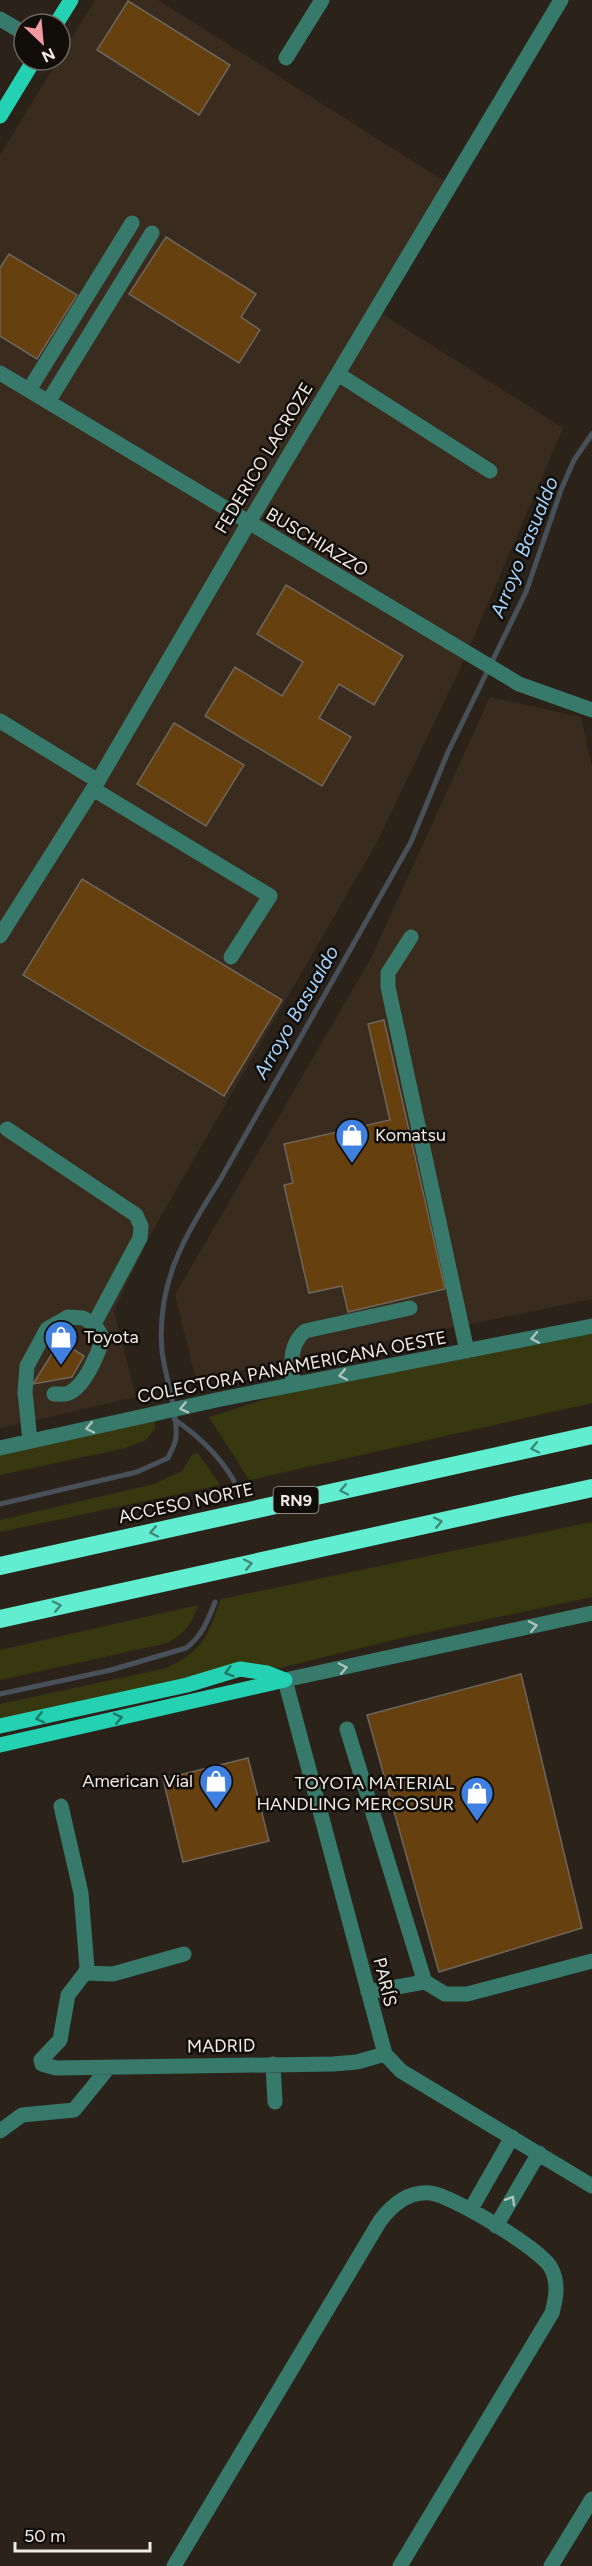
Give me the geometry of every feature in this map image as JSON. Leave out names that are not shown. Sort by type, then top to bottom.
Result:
[{"type":"highway","name":"ACCESO NORTE","points":[[0,1566],[592,1435]]},
{"type":"highway","points":[[0,1619],[592,1488]]},
{"type":"main road","points":[[0,116],[27,72]]},
{"type":"main road","points":[[0,1726],[187,1685],[240,1669],[267,1673],[285,1680]]},
{"type":"main road","points":[[0,1745],[285,1680]]},
{"type":"street","points":[[286,58],[322,0]]},
{"type":"street","name":"FEDERICO LACROZE","points":[[0,936],[95,785],[561,0]]},
{"type":"street","points":[[29,390],[132,223]]},
{"type":"street","points":[[48,402],[152,232]]},
{"type":"street","name":"BUSCHIAZZO","points":[[0,373],[248,524],[519,684],[592,710]]},
{"type":"street","points":[[338,374],[490,471]]},
{"type":"street","points":[[0,722],[270,896],[231,957]]},
{"type":"street","points":[[411,937],[388,973],[387,980],[467,1351]]},
{"type":"street","points":[[7,1129],[136,1215],[141,1226],[140,1238],[94,1324]]},
{"type":"street","points":[[293,1385],[292,1349],[297,1338],[305,1331],[410,1308]]},
{"type":"street","points":[[30,1441],[25,1392],[27,1366],[48,1329],[68,1317],[83,1318],[94,1324],[103,1338],[96,1360],[81,1382],[69,1393],[54,1394]]},
{"type":"street","name":"COLECTORA PANAMERICANA OESTE","points":[[0,1448],[221,1399],[592,1326]]},
{"type":"street","points":[[285,1680],[592,1613]]},
{"type":"street","name":"PARÍS","points":[[285,1680],[385,2054]]},
{"type":"street","points":[[347,1729],[422,1980],[445,1994],[466,1994],[592,1961]]},
{"type":"street","points":[[61,1806],[81,1893],[85,1973],[113,1974],[184,1954]]},
{"type":"street","name":"MADRID","points":[[85,1973],[68,1995],[60,2040],[41,2060],[44,2065],[56,2068],[357,2062],[385,2054]]},
{"type":"street","points":[[368,1992],[419,1983],[422,1980]]},
{"type":"street","points":[[385,2054],[401,2071],[592,2186]]},
{"type":"street","points":[[273,2064],[274,2102]]},
{"type":"street","points":[[0,2131],[22,2115],[74,2110],[109,2067]]},
{"type":"street","points":[[471,2209],[512,2137]]},
{"type":"street","points":[[496,2226],[539,2153]]},
{"type":"street","points":[[174,2566],[380,2221],[392,2206],[405,2197],[430,2193],[446,2197],[471,2209],[544,2257],[556,2281],[557,2296],[552,2313],[400,2566]]},
{"type":"street","points":[[551,2566],[592,2499]]},
{"type":"shaded area","points":[[95,0],[158,0],[444,181],[371,307],[563,428],[459,671],[376,844],[150,1235],[114,1311],[136,1397],[0,1428],[0,155],[51,72],[72,72],[72,38]]},
{"type":"shaded area","points":[[490,697],[581,717],[592,767],[592,1299],[196,1380],[175,1295],[371,958]]},
{"type":"shaded area","points":[[592,1332],[592,1403],[249,1480],[209,1417],[285,1393]]},
{"type":"shaded area","points":[[155,1421],[155,1428],[146,1440],[125,1448],[0,1475],[0,1455]]},
{"type":"shaded area","points":[[198,1453],[220,1485],[0,1532],[0,1520],[154,1484],[182,1471],[192,1455]]},
{"type":"shaded area","points":[[592,1522],[592,1597],[401,1638],[280,1668],[250,1664],[129,1694],[0,1722],[0,1704],[167,1668],[180,1661],[203,1640],[221,1599]]},
{"type":"shaded area","points":[[198,1605],[187,1627],[179,1636],[167,1643],[0,1680],[0,1650]]},
{"type":"building","points":[[128,1],[230,65],[199,115],[97,50]]},
{"type":"building","points":[[166,237],[256,294],[241,317],[260,330],[239,363],[129,294]]},
{"type":"building","points":[[9,254],[77,295],[37,359],[0,336],[0,268]]},
{"type":"building","points":[[286,585],[403,656],[374,705],[339,684],[319,718],[351,737],[322,786],[205,716],[235,667],[282,696],[303,662],[257,634]]},
{"type":"building","points":[[174,723],[244,765],[206,826],[137,784]]},
{"type":"building","points":[[82,879],[282,1000],[224,1096],[23,975]]},
{"type":"building","name":"Komatsu","points":[[384,1020],[445,1289],[348,1312],[342,1286],[309,1293],[284,1185],[293,1183],[284,1144],[390,1120],[368,1024]]},
{"type":"building","name":"Toyota","points":[[60,1341],[84,1356],[72,1377],[33,1384]]},
{"type":"building","name":"TOYOTA MATERIAL HANDLING MERCOSUR","points":[[521,1674],[582,1928],[439,1972],[367,1715]]},
{"type":"building","name":"American Vial","points":[[248,1758],[269,1841],[183,1862],[163,1779]]},
{"type":"waterway","name":"Arroyo Basualdo","points":[[0,1504],[137,1472],[168,1458],[175,1442],[176,1427],[162,1351],[161,1326],[168,1281],[176,1261],[195,1221],[411,842],[448,752],[526,592],[561,490],[574,460],[592,434]]},
{"type":"waterway","points":[[174,1419],[207,1447],[234,1481]]},
{"type":"waterway","points":[[0,1694],[111,1670],[186,1648],[200,1633],[215,1602]]},
{"type":"place","name":"Komatsu","points":[[352,1164]]},
{"type":"place","name":"Toyota","points":[[61,1366]]},
{"type":"place","name":"American Vial","points":[[216,1810]]},
{"type":"place","name":"TOYOTA MATERIAL HANDLING MERCOSUR","points":[[477,1822]]}]
